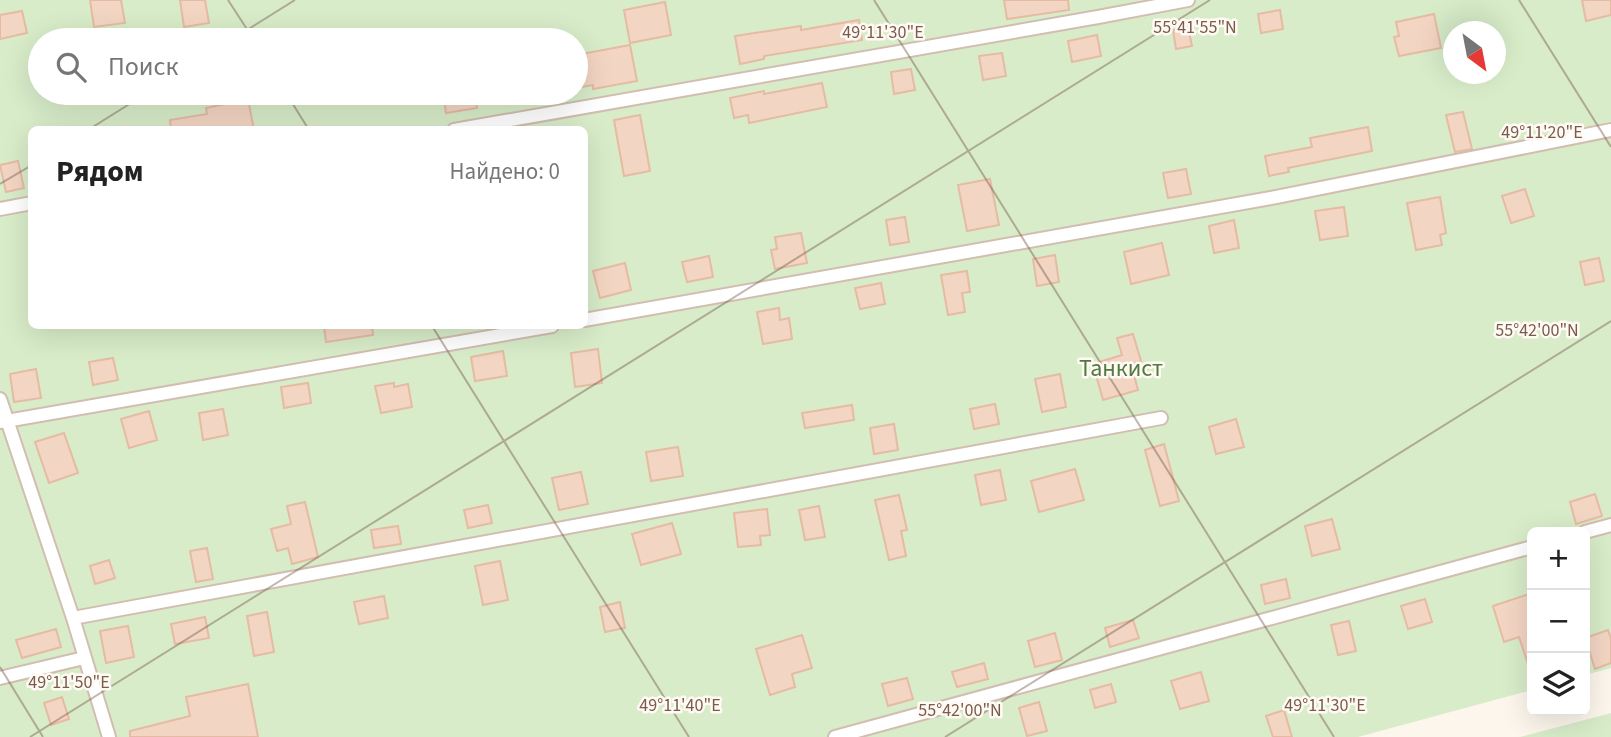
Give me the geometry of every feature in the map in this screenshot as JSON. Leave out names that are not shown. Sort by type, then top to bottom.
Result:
[{"type":"lane","points":[[477,126],[1188,0]]},
{"type":"lane","points":[[588,319],[1271,198],[1611,130]]},
{"type":"lane","points":[[0,209],[28,204]]},
{"type":"lane","points":[[4,421],[535,329]]},
{"type":"lane","points":[[0,398],[4,421],[74,618],[109,737]]},
{"type":"lane","points":[[74,618],[1161,418]]},
{"type":"lane","points":[[1590,531],[1611,525]]},
{"type":"lane","points":[[835,737],[1527,548]]},
{"type":"lane","points":[[0,678],[85,658]]},
{"type":"green space","name":"Танкист","points":[[0,0],[1611,0],[1611,668],[1590,674],[1590,527],[1527,527],[1527,691],[1358,737],[0,737]]},
{"type":"green space","points":[[1611,713],[1611,737],[1520,737]]},
{"type":"building","points":[[90,0],[121,0],[125,23],[94,27]]},
{"type":"building","points":[[180,0],[205,0],[209,23],[184,27]]},
{"type":"building","points":[[1004,0],[1068,0],[1069,10],[1007,19]]},
{"type":"building","points":[[1582,0],[1611,0],[1611,15],[1586,21]]},
{"type":"building","points":[[665,2],[671,35],[630,43],[624,10]]},
{"type":"building","points":[[1280,10],[1283,29],[1261,33],[1258,14]]},
{"type":"building","points":[[22,11],[27,33],[0,39],[0,15]]},
{"type":"building","points":[[1434,14],[1441,48],[1399,56],[1394,37],[1399,36],[1396,22]]},
{"type":"building","points":[[859,20],[862,40],[764,56],[764,59],[740,64],[735,36],[801,26],[801,30]]},
{"type":"building","points":[[1188,27],[1192,46],[1176,49],[1173,30]]},
{"type":"building","points":[[1097,35],[1101,56],[1072,62],[1068,41]]},
{"type":"building","points":[[630,45],[637,81],[593,89],[593,85],[588,86],[588,53]]},
{"type":"building","points":[[1002,53],[1006,76],[983,80],[979,56]]},
{"type":"building","points":[[911,69],[915,90],[894,94],[891,72]]},
{"type":"building","points":[[822,83],[827,107],[749,123],[748,115],[734,118],[730,98]]},
{"type":"building","points":[[249,105],[253,126],[171,126],[170,120],[207,114],[206,108]]},
{"type":"building","points":[[445,105],[477,105],[477,108],[446,113]]},
{"type":"building","points":[[1463,112],[1472,149],[1455,152],[1446,115]]},
{"type":"building","points":[[640,115],[650,171],[624,176],[614,120]]},
{"type":"building","points":[[1368,127],[1372,151],[1288,168],[1289,172],[1269,176],[1265,156],[1312,147],[1310,138]]},
{"type":"building","points":[[18,161],[24,188],[6,192],[0,165]]},
{"type":"building","points":[[1186,169],[1191,194],[1168,198],[1163,173]]},
{"type":"building","points":[[990,179],[999,225],[967,231],[958,185]]},
{"type":"building","points":[[1525,189],[1534,216],[1511,223],[1502,196]]},
{"type":"building","points":[[1440,197],[1446,233],[1440,235],[1442,245],[1416,250],[1407,203]]},
{"type":"building","points":[[1344,207],[1348,236],[1320,240],[1315,211]]},
{"type":"building","points":[[905,217],[909,242],[890,245],[886,220]]},
{"type":"building","points":[[1234,220],[1239,248],[1214,253],[1209,226]]},
{"type":"building","points":[[801,233],[807,263],[775,269],[771,250],[777,249],[775,237]]},
{"type":"building","points":[[1162,243],[1169,275],[1131,284],[1124,252]]},
{"type":"building","points":[[1055,255],[1059,282],[1037,286],[1033,259]]},
{"type":"building","points":[[709,256],[713,277],[687,282],[682,262]]},
{"type":"building","points":[[1599,258],[1604,281],[1585,285],[1580,262]]},
{"type":"building","points":[[625,263],[631,290],[600,298],[593,271]]},
{"type":"building","points":[[967,271],[970,292],[962,293],[965,312],[948,315],[941,275]]},
{"type":"building","points":[[881,283],[885,304],[860,309],[855,288]]},
{"type":"building","points":[[779,308],[780,320],[789,318],[792,339],[763,344],[757,312]]},
{"type":"building","points":[[324,329],[372,329],[373,335],[326,342]]},
{"type":"building","points":[[1133,334],[1141,361],[1131,364],[1138,390],[1103,400],[1093,364],[1122,355],[1117,338]]},
{"type":"building","points":[[598,349],[602,383],[575,387],[571,353]]},
{"type":"building","points":[[503,351],[507,376],[475,381],[471,357]]},
{"type":"building","points":[[113,358],[118,380],[93,385],[89,362]]},
{"type":"building","points":[[36,369],[41,398],[14,402],[10,374]]},
{"type":"building","points":[[1060,374],[1066,407],[1042,412],[1035,379]]},
{"type":"building","points":[[308,383],[311,403],[284,408],[281,387]]},
{"type":"building","points":[[394,383],[394,387],[408,384],[412,407],[381,413],[375,386]]},
{"type":"building","points":[[995,404],[999,424],[974,429],[970,409]]},
{"type":"building","points":[[852,405],[854,420],[805,428],[802,413]]},
{"type":"building","points":[[223,409],[228,435],[203,440],[199,413]]},
{"type":"building","points":[[149,411],[157,440],[129,448],[121,419]]},
{"type":"building","points":[[1236,419],[1244,447],[1216,454],[1209,427]]},
{"type":"building","points":[[894,424],[898,450],[874,454],[870,428]]},
{"type":"building","points":[[64,433],[78,473],[49,483],[35,442]]},
{"type":"building","points":[[1164,444],[1179,501],[1160,506],[1145,450]]},
{"type":"building","points":[[678,447],[683,476],[651,481],[646,452]]},
{"type":"building","points":[[1075,469],[1084,500],[1039,512],[1031,481]]},
{"type":"building","points":[[1000,470],[1006,500],[981,505],[975,475]]},
{"type":"building","points":[[581,472],[588,504],[559,510],[552,478]]},
{"type":"building","points":[[1595,494],[1602,516],[1576,524],[1570,502]]},
{"type":"building","points":[[899,495],[907,530],[901,531],[906,556],[889,560],[875,500]]},
{"type":"building","points":[[305,502],[318,557],[292,564],[288,548],[277,551],[271,529],[291,524],[287,506]]},
{"type":"building","points":[[488,505],[492,523],[468,528],[464,510]]},
{"type":"building","points":[[819,506],[825,537],[805,540],[799,510]]},
{"type":"building","points":[[767,509],[770,535],[760,536],[761,545],[738,547],[734,513]]},
{"type":"building","points":[[1332,519],[1340,549],[1312,556],[1305,526]]},
{"type":"building","points":[[672,523],[681,554],[641,565],[632,534]]},
{"type":"building","points":[[398,526],[401,544],[374,548],[371,530]]},
{"type":"building","points":[[207,548],[213,579],[196,582],[190,551]]},
{"type":"building","points":[[109,560],[115,578],[95,584],[90,566]]},
{"type":"building","points":[[500,561],[508,600],[483,605],[475,566]]},
{"type":"building","points":[[1286,579],[1290,598],[1265,604],[1261,585]]},
{"type":"building","points":[[1527,595],[1527,661],[1519,637],[1504,642],[1493,606]]},
{"type":"building","points":[[384,596],[388,618],[359,624],[354,602]]},
{"type":"building","points":[[1425,599],[1432,622],[1408,629],[1401,606]]},
{"type":"building","points":[[620,602],[625,628],[605,632],[600,607]]},
{"type":"building","points":[[267,612],[274,652],[254,656],[247,616]]},
{"type":"building","points":[[205,617],[209,638],[175,644],[171,624]]},
{"type":"building","points":[[1133,620],[1139,638],[1110,647],[1105,628]]},
{"type":"building","points":[[1349,621],[1356,651],[1338,655],[1331,625]]},
{"type":"building","points":[[128,626],[134,657],[106,663],[100,631]]},
{"type":"building","points":[[56,629],[61,647],[22,658],[16,640]]},
{"type":"building","points":[[1608,630],[1611,639],[1611,663],[1595,669],[1590,654],[1590,636]]},
{"type":"building","points":[[1055,633],[1062,660],[1035,667],[1028,641]]},
{"type":"building","points":[[802,635],[812,668],[792,674],[795,687],[770,695],[756,649]]},
{"type":"building","points":[[984,663],[988,679],[957,687],[952,672]]},
{"type":"building","points":[[1201,672],[1209,701],[1180,709],[1171,681]]},
{"type":"building","points":[[907,678],[913,699],[888,706],[882,684]]},
{"type":"building","points":[[248,684],[258,737],[130,737],[130,731],[190,716],[186,697]]},
{"type":"building","points":[[1111,684],[1116,702],[1095,708],[1090,690]]},
{"type":"building","points":[[62,697],[69,719],[51,725],[44,703]]},
{"type":"building","points":[[1039,702],[1047,731],[1027,736],[1019,708]]},
{"type":"building","points":[[1284,710],[1292,737],[1273,737],[1266,716]]}]
